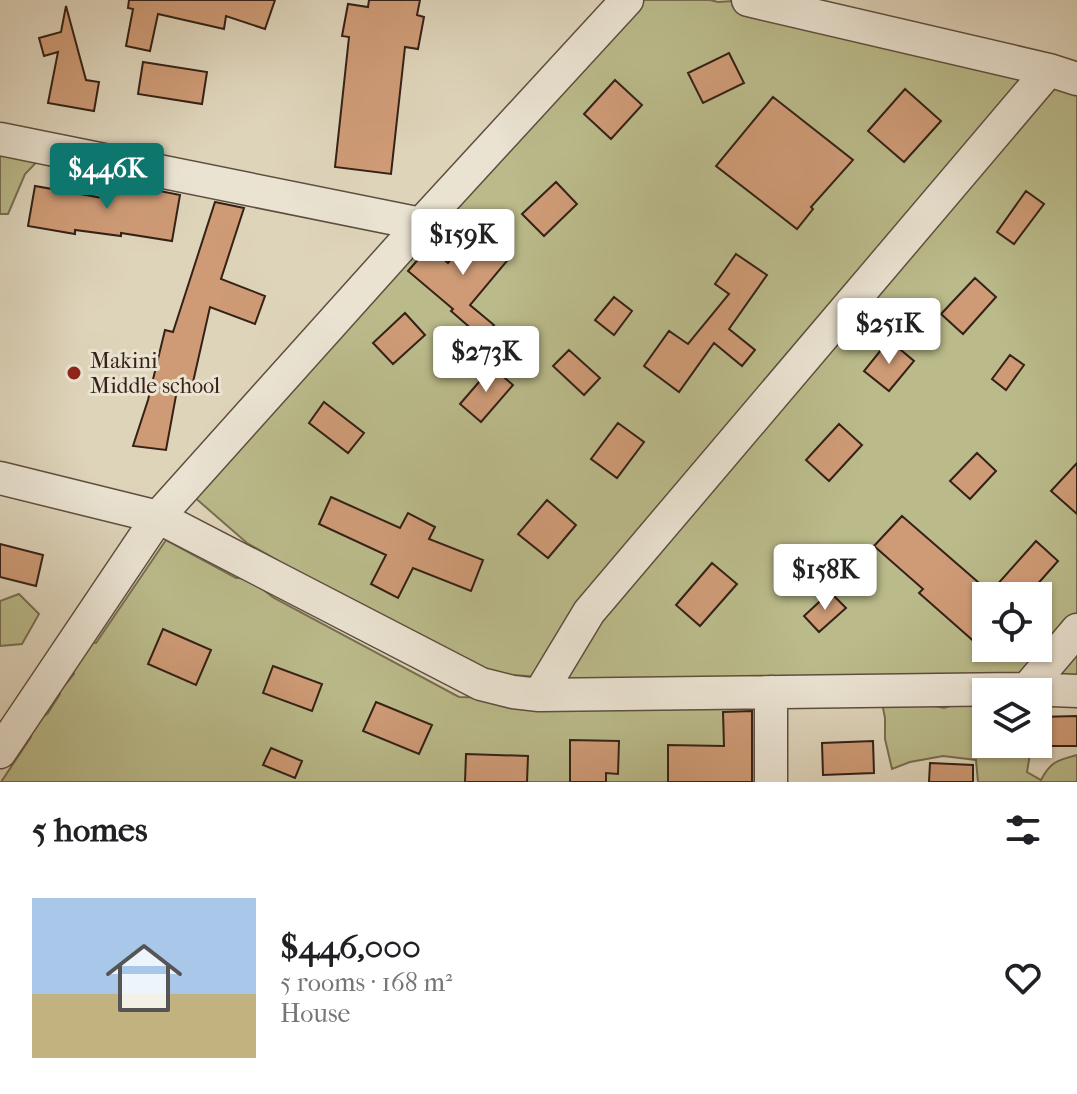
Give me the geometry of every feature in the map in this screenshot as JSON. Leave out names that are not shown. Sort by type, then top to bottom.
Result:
[{"type":"street","points":[[0,752],[158,517],[627,0]]},
{"type":"street","points":[[539,695],[589,612],[1063,74],[748,0]]},
{"type":"street","points":[[0,139],[421,224]]},
{"type":"street","points":[[0,478],[158,517],[481,684],[513,692],[539,695],[972,690]]},
{"type":"street","points":[[1036,678],[1077,630]]},
{"type":"street","points":[[1052,690],[1077,691]]},
{"type":"street","points":[[771,692],[771,782]]},
{"type":"green space","points":[[639,0],[749,0],[1077,89],[1077,688],[1052,688],[1052,678],[972,678],[972,686],[571,679],[497,674],[368,612],[247,543],[193,496]]},
{"type":"green space","points":[[0,124],[54,144],[25,174],[8,214],[0,214]]},
{"type":"green space","points":[[166,540],[236,578],[252,582],[274,598],[459,697],[760,704],[757,782],[1,782],[31,737],[32,725],[48,713],[59,692],[74,674],[72,658],[87,642],[96,643]]},
{"type":"green space","points":[[19,594],[39,614],[22,644],[0,646],[0,601]]},
{"type":"green space","points":[[972,702],[972,758],[1029,758],[1027,772],[1041,780],[1056,762],[1077,755],[1077,782],[978,782],[976,760],[943,756],[892,769],[885,739],[882,703],[920,703],[944,708]]},
{"type":"building","points":[[129,0],[275,0],[265,29],[226,16],[224,29],[158,14],[150,51],[126,46],[133,9],[128,8]]},
{"type":"building","points":[[369,0],[420,0],[417,15],[424,17],[418,49],[405,47],[391,174],[335,167],[349,37],[342,36],[348,4],[368,7]]},
{"type":"building","points":[[66,6],[86,80],[99,82],[94,111],[48,103],[58,52],[44,56],[39,38],[61,32]]},
{"type":"building","points":[[729,53],[744,83],[703,103],[688,73]]},
{"type":"building","points":[[143,62],[207,72],[202,104],[138,94]]},
{"type":"building","points":[[615,80],[642,105],[611,139],[584,114]]},
{"type":"building","points":[[905,89],[941,121],[904,162],[868,131]]},
{"type":"building","points":[[773,97],[853,160],[811,207],[813,209],[797,229],[716,166]]},
{"type":"building","points":[[105,180],[180,195],[172,241],[121,233],[121,236],[75,230],[75,234],[28,226],[35,186],[103,198]]},
{"type":"building","points":[[556,182],[577,204],[544,236],[522,214]]},
{"type":"building","points":[[1026,191],[1044,204],[1014,244],[997,232]]},
{"type":"building","points":[[215,202],[244,208],[221,279],[265,296],[255,324],[210,307],[191,391],[177,390],[166,450],[133,446],[165,330],[173,332]]},
{"type":"building","points":[[477,228],[511,256],[470,305],[494,325],[482,338],[408,271],[429,247],[448,263]]},
{"type":"building","points":[[736,254],[767,275],[729,329],[755,350],[742,366],[714,343],[679,392],[644,366],[669,331],[688,344],[729,294],[715,284]]},
{"type":"building","points":[[975,278],[996,297],[963,334],[941,314]]},
{"type":"building","points":[[614,297],[632,311],[614,335],[595,320]]},
{"type":"building","points":[[405,313],[425,335],[393,364],[373,343]]},
{"type":"building","points":[[889,340],[914,361],[889,391],[864,371]]},
{"type":"building","points":[[569,350],[600,378],[584,395],[553,366]]},
{"type":"building","points":[[1010,355],[1024,365],[1006,390],[992,379]]},
{"type":"building","points":[[492,367],[513,385],[481,422],[460,404]]},
{"type":"building","points":[[324,402],[364,433],[348,453],[309,423]]},
{"type":"building","points":[[618,423],[644,442],[617,478],[591,459]]},
{"type":"building","points":[[839,424],[862,445],[829,481],[806,460]]},
{"type":"building","points":[[977,453],[996,471],[970,499],[950,481]]},
{"type":"building","points":[[1077,463],[1077,514],[1051,491]]},
{"type":"building","points":[[331,497],[400,528],[408,513],[435,527],[429,539],[483,560],[471,591],[413,568],[398,598],[371,584],[386,555],[319,524]]},
{"type":"building","points":[[547,500],[576,525],[548,558],[518,534]]},
{"type":"building","points":[[902,516],[978,582],[972,582],[972,640],[919,593],[923,589],[874,546]]},
{"type":"building","points":[[1036,541],[1058,561],[1039,582],[999,582]]},
{"type":"building","points":[[0,544],[43,555],[36,586],[0,577]]},
{"type":"building","points":[[856,546],[869,560],[846,581],[833,568]]},
{"type":"building","points":[[712,563],[737,584],[700,626],[676,605]]},
{"type":"building","points":[[830,592],[846,608],[819,632],[804,616]]},
{"type":"building","points":[[163,629],[211,650],[196,685],[148,664]]},
{"type":"building","points":[[273,666],[322,684],[312,711],[263,693]]},
{"type":"building","points":[[376,702],[432,725],[419,754],[363,731]]},
{"type":"building","points":[[752,711],[752,782],[668,782],[668,745],[724,746],[723,712]]},
{"type":"building","points":[[1077,716],[1077,746],[1052,746],[1052,717]]},
{"type":"building","points":[[570,740],[619,741],[618,774],[606,773],[606,782],[570,782]]},
{"type":"building","points":[[873,741],[874,773],[823,775],[822,743]]},
{"type":"building","points":[[271,748],[302,761],[295,778],[263,765]]},
{"type":"building","points":[[466,754],[528,756],[527,782],[465,782]]},
{"type":"building","points":[[930,763],[973,765],[973,782],[929,782]]},
{"type":"place","name":"Makini Middle school","points":[[74,373]]}]
